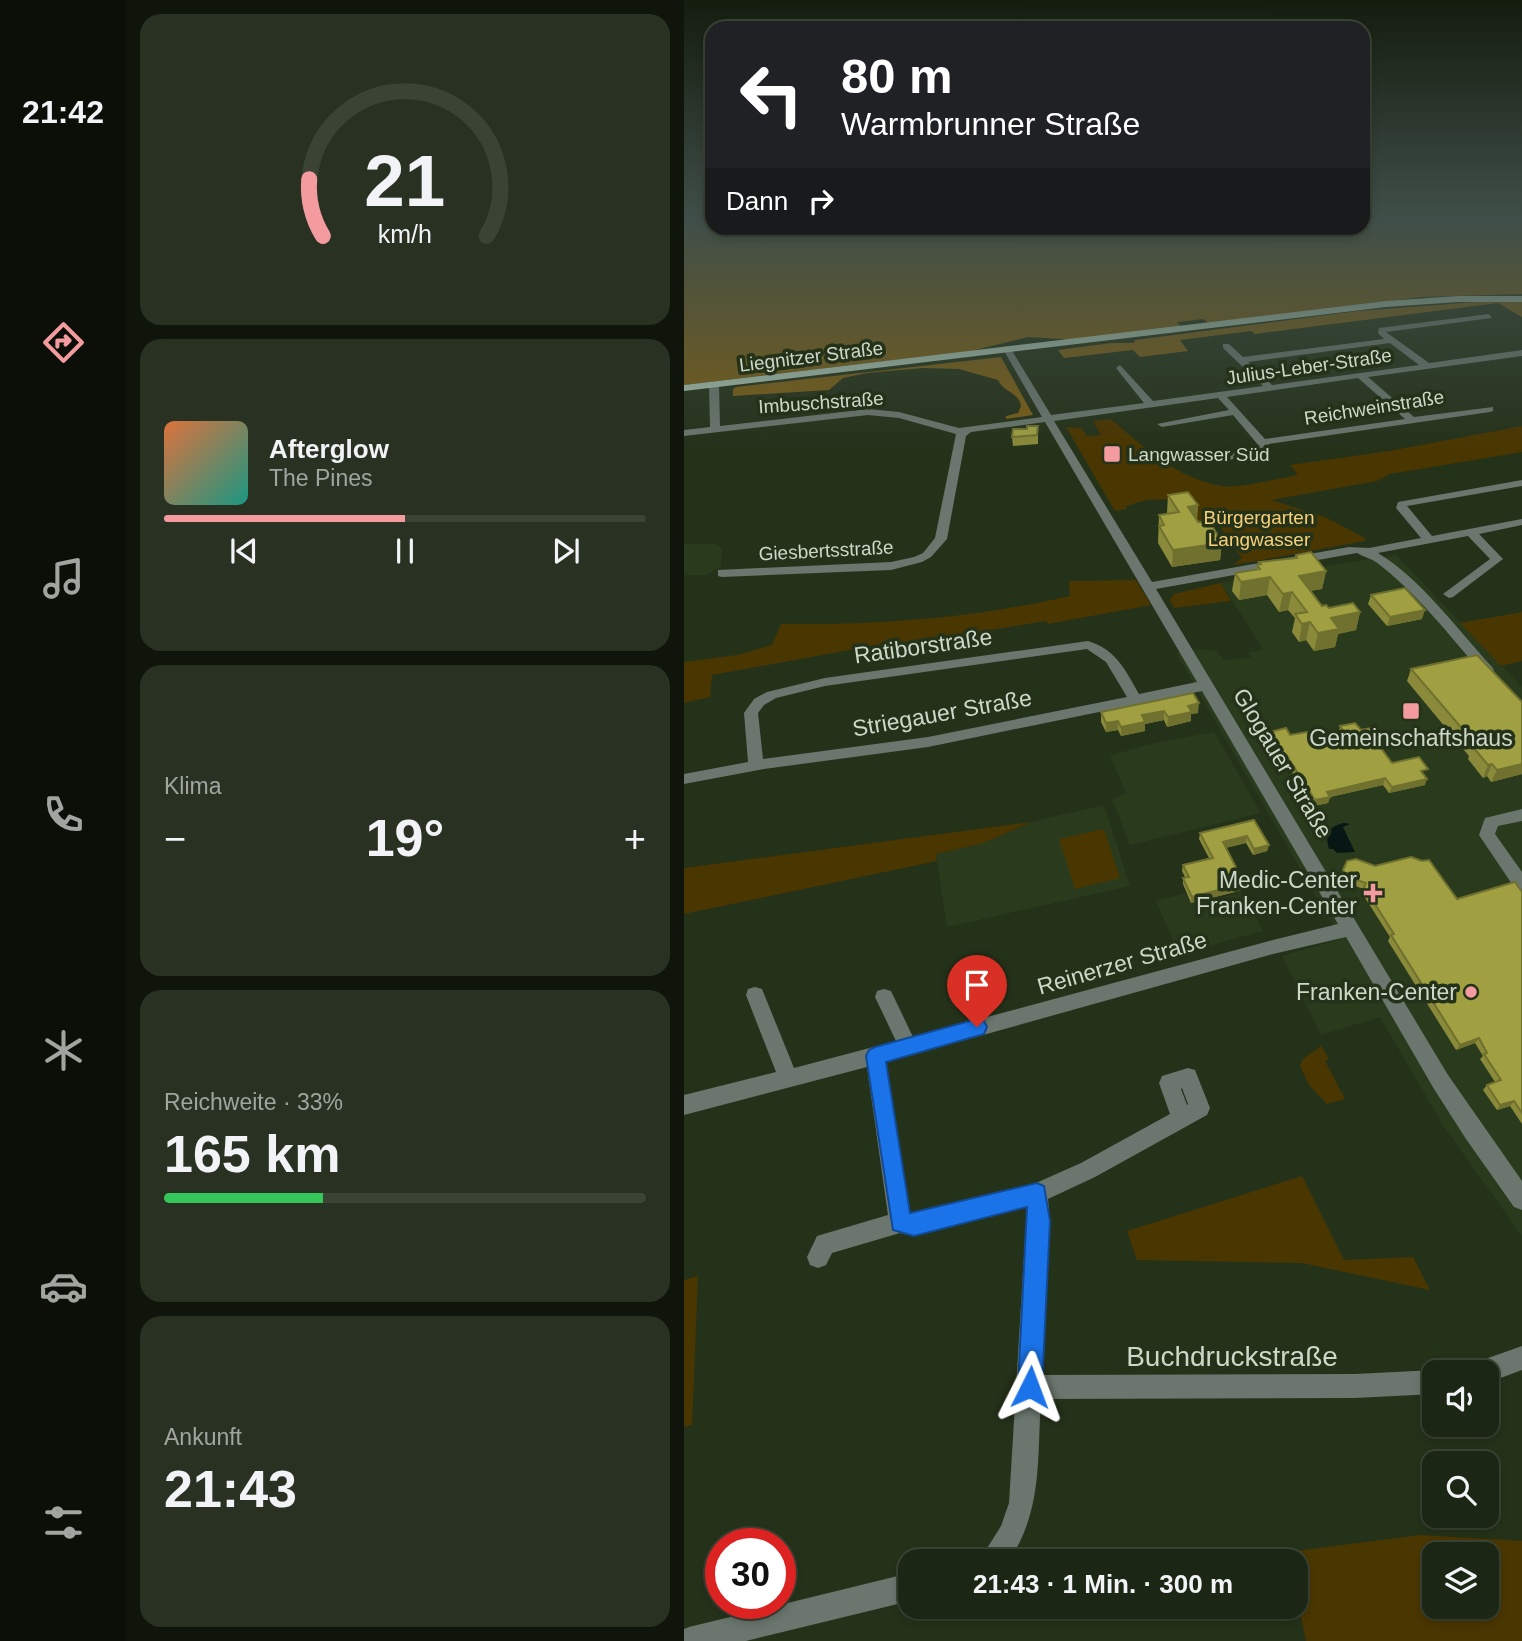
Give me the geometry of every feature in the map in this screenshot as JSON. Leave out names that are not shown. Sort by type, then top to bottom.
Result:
[{"type":"main road","name":"Liegnitzer Straße","points":[[684,388],[1399,303],[1522,299]]},
{"type":"street","points":[[1428,367],[1382,333],[1382,330],[1490,316]]},
{"type":"street","points":[[1242,360],[1392,340]]},
{"type":"street","points":[[1226,346],[1271,389]]},
{"type":"street","name":"Glogauer Straße","points":[[1008,351],[1458,1110],[1522,1199]]},
{"type":"street","name":"Julius-Leber-Straße","points":[[1047,420],[1522,353]]},
{"type":"street","points":[[1120,368],[1152,406]]},
{"type":"street","points":[[1361,376],[1411,419]]},
{"type":"street","points":[[720,384],[720,427]]},
{"type":"street","points":[[1221,396],[1263,442]]},
{"type":"street","name":"Reichweinstraße","points":[[1225,458],[1262,450],[1265,448],[1263,442],[1490,409]]},
{"type":"street","name":"Imbuschstraße","points":[[684,432],[868,412],[899,415],[960,433],[1047,420]]},
{"type":"street","points":[[1162,424],[1234,412]]},
{"type":"street","name":"Giesbertsstraße","points":[[722,573],[891,566],[918,560],[934,551],[941,539],[960,433]]},
{"type":"street","points":[[1428,539],[1401,508],[1402,504],[1522,483]]},
{"type":"street","points":[[1148,590],[1522,522]]},
{"type":"street","points":[[1449,594],[1497,559],[1470,531]]},
{"type":"street","points":[[1367,551],[1411,588],[1498,682]]},
{"type":"street","name":"Ratiborstraße","points":[[756,765],[751,713],[759,702],[772,695],[848,678],[1088,645],[1099,648],[1110,656],[1135,699]]},
{"type":"street","name":"Striegauer Straße","points":[[684,779],[756,765],[928,742],[1207,685]]},
{"type":"street","points":[[1522,814],[1491,822],[1487,835],[1522,886]]},
{"type":"street","name":"Reinerzer Straße","points":[[684,1105],[875,1056],[907,1045],[1260,950],[1350,929]]},
{"type":"street","points":[[755,995],[788,1078]]},
{"type":"street","points":[[884,997],[907,1045]]},
{"type":"street","points":[[875,1056],[900,1222]]},
{"type":"street","points":[[818,1257],[825,1244],[900,1222],[914,1225],[1037,1194],[1088,1170],[1181,1117]]},
{"type":"street","points":[[1001,1549],[1011,1534],[1022,1503],[1039,1221],[1037,1194]]},
{"type":"street","points":[[1499,1366],[1522,1358]]},
{"type":"street","name":"Buchdruckstraße","points":[[1030,1387],[1355,1386],[1422,1383]]},
{"type":"street","points":[[689,1641],[898,1590]]},
{"type":"shaded area","points":[[684,297],[1436,297],[1208,323],[1204,319],[1177,322],[1180,326],[1078,340],[1028,337],[971,351],[684,385]]},
{"type":"shaded area","points":[[1476,302],[1522,302],[1522,317],[1498,303],[1255,334],[1251,331],[1180,340],[1188,351],[1140,357],[1133,350],[1064,358],[1058,350],[1111,343],[1134,343],[1135,340],[1358,311]]},
{"type":"shaded area","points":[[1001,357],[1033,415],[1006,419],[1006,416],[1018,413],[1020,401],[998,380],[959,369],[923,368],[867,373],[843,378],[829,390],[733,396],[733,389],[736,387]]},
{"type":"shaded area","points":[[684,544],[715,544],[722,548],[721,566],[706,575],[684,575]]},
{"type":"shaded area","points":[[1396,555],[1522,687],[1522,1236],[1444,1127],[1380,1017],[1321,1035],[1282,956],[1341,939],[1176,653],[1200,649],[1217,651],[1224,660],[1250,658],[1249,652],[1264,650],[1221,583]]},
{"type":"shaded area","points":[[1214,732],[1261,813],[1130,845],[1112,799],[1126,793],[1110,756],[1146,745]]},
{"type":"shaded area","points":[[1104,805],[1130,886],[947,927],[936,854],[984,843],[1031,822]]},
{"type":"shaded area","points":[[1350,824],[1343,827],[1355,852],[1337,853],[1329,849],[1328,833],[1333,827]]},
{"type":"shaded area","points":[[1243,892],[1263,931],[1179,954],[1156,901],[1186,893],[1192,905]]},
{"type":"green space","name":"Bürgergarten Langwasser","points":[[1111,419],[1149,451],[1176,469],[1191,477],[1229,487],[1298,475],[1290,465],[1389,451],[1522,426],[1522,452],[1390,474],[1377,481],[1271,500],[1325,517],[1365,538],[1365,541],[1233,565],[1242,558],[1215,520],[1197,522],[1177,499],[1147,500],[1115,511],[1066,427],[1082,428],[1087,436],[1101,435],[1093,421]]},
{"type":"green space","points":[[1136,580],[1151,605],[1048,624],[1046,621],[894,646],[893,642],[712,675],[710,697],[684,703],[684,662],[737,655],[772,645],[781,624],[854,623],[962,615],[1070,596],[1069,581]]},
{"type":"green space","points":[[1221,583],[1231,601],[1174,608],[1170,600],[1174,594]]},
{"type":"green space","points":[[1522,612],[1522,661],[1501,666],[1460,623]]},
{"type":"green space","points":[[1031,822],[984,843],[936,854],[937,861],[684,914],[684,868]]},
{"type":"green space","points":[[1104,829],[1120,878],[1075,889],[1059,839]]},
{"type":"green space","points":[[1321,1046],[1329,1059],[1325,1061],[1345,1099],[1327,1104],[1309,1085],[1300,1066],[1303,1059]]},
{"type":"green space","points":[[1302,1176],[1344,1260],[1413,1257],[1430,1290],[1302,1263],[1137,1260],[1127,1231]]},
{"type":"green space","points":[[698,1276],[692,1425],[684,1427],[684,1280]]},
{"type":"green space","points":[[1421,1535],[1522,1541],[1522,1641],[1306,1641],[1301,1619],[1308,1619],[1308,1549]]},
{"type":"building","points":[[1027,426],[1038,426],[1037,435],[1012,437],[1013,429],[1027,429]]},
{"type":"building","points":[[1188,492],[1198,505],[1188,507],[1198,522],[1210,522],[1222,543],[1173,550],[1159,526],[1164,525],[1159,515],[1179,512],[1168,495]]},
{"type":"building","points":[[1311,552],[1326,571],[1299,576],[1322,606],[1329,608],[1353,603],[1360,612],[1331,618],[1339,629],[1318,633],[1310,622],[1302,624],[1295,614],[1307,612],[1292,592],[1283,594],[1270,577],[1241,582],[1235,573],[1260,569],[1257,565],[1261,564],[1259,562],[1297,558],[1296,555]]},
{"type":"building","points":[[1405,588],[1425,610],[1390,617],[1371,595]]},
{"type":"building","points":[[1477,655],[1522,702],[1522,764],[1497,770],[1492,764],[1488,765],[1473,747],[1477,746],[1411,669]]},
{"type":"building","points":[[1193,693],[1199,703],[1188,706],[1192,712],[1168,717],[1164,711],[1142,715],[1145,722],[1121,727],[1118,721],[1106,723],[1101,712]]},
{"type":"building","points":[[1355,723],[1361,730],[1371,728],[1378,739],[1375,740],[1392,763],[1419,757],[1428,769],[1421,771],[1427,779],[1392,787],[1385,778],[1327,792],[1330,797],[1315,800],[1287,756],[1282,757],[1266,733],[1286,728],[1290,735],[1307,732],[1312,739],[1344,732],[1340,726]]},
{"type":"building","points":[[1254,820],[1269,845],[1254,849],[1247,836],[1223,842],[1244,883],[1192,897],[1183,878],[1189,877],[1183,865],[1213,858],[1200,833]]},
{"type":"building","name":"Franken-Center","points":[[1411,857],[1422,861],[1429,860],[1457,899],[1515,882],[1522,892],[1522,1113],[1514,1101],[1500,1105],[1487,1085],[1501,1080],[1484,1054],[1487,1053],[1479,1038],[1460,1045],[1391,935],[1394,934],[1364,887],[1366,883],[1348,877],[1343,870],[1347,861],[1356,859],[1375,866]]},
{"type":"place","name":"Langwasser Süd","points":[[1112,454]]},
{"type":"place","name":"Gemeinschaftshaus","points":[[1411,711]]},
{"type":"place","name":"Medic-Center Franken-Center","points":[[1373,893]]},
{"type":"place","name":"Franken-Center","points":[[1471,992]]},
{"type":"route","points":[[977,1027],[875,1056],[900,1222],[914,1225],[1037,1194],[1039,1221],[1030,1387]]}]
